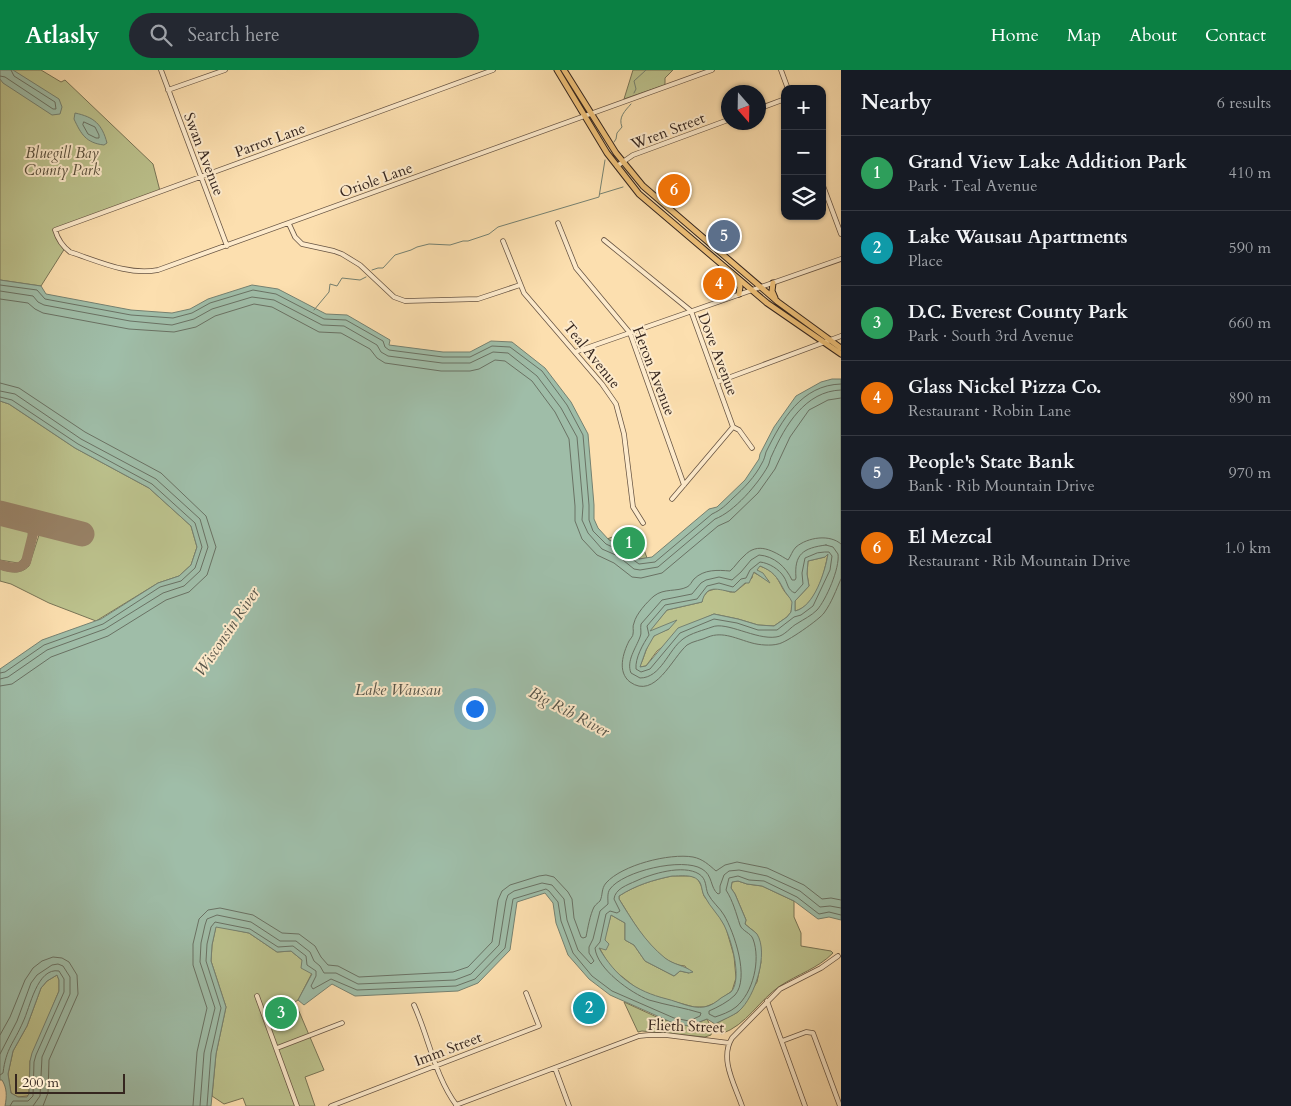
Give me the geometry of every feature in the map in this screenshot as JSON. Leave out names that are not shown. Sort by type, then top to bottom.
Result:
[{"type":"main road","points":[[557,70],[617,166],[633,187],[775,309],[841,354]]},
{"type":"main road","points":[[564,70],[623,162],[640,183],[658,201],[778,302],[841,348]]},
{"type":"main road","points":[[733,274],[740,286],[739,294]]},
{"type":"main road","points":[[774,283],[772,291],[778,302]]},
{"type":"street","name":"Swan Avenue","points":[[161,70],[227,246]]},
{"type":"street","points":[[168,90],[225,70]]},
{"type":"street","name":"Parrot Lane","points":[[55,230],[493,70]]},
{"type":"street","name":"Oriole Lane","points":[[55,230],[60,243],[70,252],[141,272],[166,268],[712,70]]},
{"type":"street","points":[[781,70],[787,85]]},
{"type":"street","points":[[766,106],[781,100]]},
{"type":"street","name":"Wren Street","points":[[617,166],[634,155],[721,123]]},
{"type":"street","points":[[826,194],[841,234]]},
{"type":"street","name":"Heron Avenue","points":[[558,223],[576,268],[630,332],[684,485]]},
{"type":"street","points":[[289,224],[295,236],[302,244],[334,250],[342,254],[360,266],[394,296],[405,301],[478,300],[520,285]]},
{"type":"street","name":"Dove Avenue","points":[[604,240],[691,311],[733,427],[739,430],[752,448]]},
{"type":"street","name":"Teal Avenue","points":[[503,241],[524,293],[602,384],[616,404],[624,434],[633,508],[643,523]]},
{"type":"street","points":[[575,352],[841,259]]},
{"type":"street","points":[[717,382],[841,336]]},
{"type":"street","points":[[672,499],[733,427]]},
{"type":"street","name":"Flieth Street","points":[[456,1106],[644,1035],[666,1035],[729,1043],[735,1033],[786,985],[821,968],[838,956]]},
{"type":"street","name":"Imm Street","points":[[331,1106],[539,1026],[526,993]]},
{"type":"street","points":[[257,996],[297,1106]]},
{"type":"street","points":[[768,1001],[805,1106]]},
{"type":"street","points":[[414,1006],[447,1092],[456,1106]]},
{"type":"street","points":[[277,1048],[342,1023]]},
{"type":"street","points":[[782,1041],[808,1031],[813,1033],[840,1106]]},
{"type":"street","points":[[729,1043],[726,1051],[728,1065],[742,1106]]},
{"type":"street","points":[[555,1068],[569,1106]]},
{"type":"green space","name":"Bluegill Bay County Park","points":[[0,70],[41,70],[61,82],[65,80],[153,164],[160,191],[55,230],[65,248],[41,286],[0,280]]},
{"type":"green space","points":[[633,70],[673,70],[665,78],[665,85],[624,99]]},
{"type":"green space","points":[[0,401],[9,404],[75,448],[149,488],[191,526],[197,547],[191,565],[179,576],[158,583],[96,621],[0,581],[0,569],[19,572],[29,566],[39,535],[47,533],[79,541],[83,525],[0,504]]},
{"type":"green space","points":[[0,521],[21,527],[28,532],[27,549],[18,563],[0,560]]},
{"type":"green space","points":[[636,528],[647,558],[639,559],[624,546],[607,539]]},
{"type":"green space","points":[[828,553],[822,578],[814,595],[802,608],[795,611],[795,601],[809,586],[807,574],[808,561],[825,557]]},
{"type":"green space","points":[[760,566],[769,570],[774,575],[793,602],[791,612],[787,617],[774,626],[758,625],[714,614],[696,622],[657,651],[646,666],[639,667],[651,639],[669,629],[649,631],[667,610],[702,602],[703,597],[708,591],[719,588],[735,592],[752,578],[753,572],[769,581],[756,569]]},
{"type":"green space","points":[[672,876],[697,878],[704,896],[719,915],[726,928],[734,956],[736,978],[732,991],[715,1003],[705,1007],[694,1007],[650,995],[635,987],[610,967],[599,947],[604,940],[611,915],[625,923],[625,940],[634,945],[645,961],[674,976],[680,971],[689,973],[685,966],[664,958],[655,950],[646,940],[619,899],[619,896],[638,886]]},
{"type":"green space","points":[[738,881],[762,886],[794,901],[794,917],[801,933],[801,946],[831,951],[833,953],[827,959],[780,986],[746,1019],[721,1034],[715,1024],[738,1012],[757,982],[761,962],[756,933],[745,924],[746,920],[731,888],[732,882]]},
{"type":"green space","points":[[216,926],[249,933],[277,952],[291,951],[302,960],[312,973],[298,1000],[295,1002],[324,1070],[305,1077],[315,1106],[297,1106],[268,1031],[295,1106],[246,1106],[243,1098],[224,1104],[212,1096],[216,1054],[226,1007],[211,961]]},
{"type":"green space","points":[[57,975],[59,991],[30,1061],[29,1094],[18,1097],[11,1093],[8,1074],[13,1051],[27,1026],[41,988],[47,981]]},
{"type":"green space","points":[[624,1002],[661,1019],[689,1026],[707,1019],[712,1029],[711,1035],[705,1037],[638,1032]]},
{"type":"water","points":[[0,70],[13,70],[59,99],[62,107],[60,114],[52,115],[3,83],[0,79]]},
{"type":"water","points":[[75,113],[96,122],[103,131],[107,143],[104,145],[88,140],[74,119]]},
{"type":"water","name":"Lake Wausau","points":[[0,280],[41,286],[46,294],[131,310],[172,313],[190,309],[208,299],[252,285],[278,289],[326,314],[347,315],[390,340],[389,345],[443,352],[470,352],[491,341],[512,342],[545,368],[571,402],[588,434],[594,519],[598,528],[609,540],[624,546],[639,559],[652,557],[709,509],[717,507],[745,480],[759,459],[774,427],[796,396],[821,382],[841,379],[841,920],[829,917],[818,919],[794,901],[762,886],[738,881],[732,882],[731,888],[746,920],[745,924],[757,934],[760,942],[762,952],[759,974],[750,996],[739,1011],[715,1024],[707,1019],[689,1026],[673,1023],[610,995],[589,979],[568,955],[556,923],[553,903],[545,893],[517,902],[510,950],[478,983],[458,991],[355,996],[332,984],[304,1005],[298,1000],[312,974],[301,968],[302,960],[291,951],[277,952],[249,933],[216,927],[211,961],[226,1007],[216,1054],[211,1106],[5,1106],[6,1089],[2,1080],[0,1080],[0,669],[42,640],[101,619],[158,583],[179,576],[191,565],[197,547],[191,526],[149,488],[75,448],[9,404],[0,401]],"holes":[[[828,554],[818,588],[808,603],[795,611],[795,601],[809,586],[807,574],[808,561],[825,557]],[[760,566],[771,572],[790,598],[792,602],[791,612],[787,617],[774,626],[758,625],[714,614],[678,628],[646,666],[640,667],[646,650],[654,636],[669,629],[677,620],[650,631],[667,610],[702,602],[704,596],[711,590],[735,592],[745,583],[749,583],[754,572],[770,583],[763,573],[757,570]],[[672,876],[693,877],[698,880],[709,904],[722,921],[730,940],[736,969],[736,978],[731,992],[709,1006],[690,1006],[645,992],[627,981],[612,967],[599,948],[606,950],[609,944],[605,940],[611,915],[625,923],[625,940],[634,945],[645,961],[674,976],[680,971],[693,972],[668,960],[658,952],[639,930],[619,899],[619,896],[645,883]],[[57,975],[59,991],[32,1053],[29,1094],[27,1097],[18,1097],[11,1093],[8,1074],[13,1051],[27,1026],[41,988],[47,981]]]},
{"type":"waterway","points":[[634,93],[636,89],[634,81],[646,70]]},
{"type":"waterway","points":[[614,142],[617,133],[622,127],[621,120],[623,114],[631,104]]},
{"type":"waterway","points":[[372,270],[383,268],[395,255],[417,247],[429,244],[450,245],[468,241],[489,234],[498,227],[599,197],[605,160]]},
{"type":"waterway","points":[[600,194],[623,187]]},
{"type":"waterway","points":[[314,310],[329,292],[330,284],[337,286],[342,278],[360,280],[366,277]]},
{"type":"taxiway","points":[[0,565],[20,567],[26,562],[36,522]]},
{"type":"runway","points":[[0,513],[82,534]]},
{"type":"place","name":"El Mezcal","points":[[674,190]]},
{"type":"place","name":"People's State Bank","points":[[724,236]]},
{"type":"place","name":"Glass Nickel Pizza Co.","points":[[719,284]]},
{"type":"place","name":"Grand View Lake Addition Park","points":[[629,543]]},
{"type":"place","name":"Lake Wausau Apartments","points":[[589,1008]]},
{"type":"place","name":"D.C. Everest County Park","points":[[281,1013]]},
{"type":"water label","name":"Wisconsin River","points":[[227,632]]},
{"type":"water label","name":"Big Rib River","points":[[569,712]]}]
